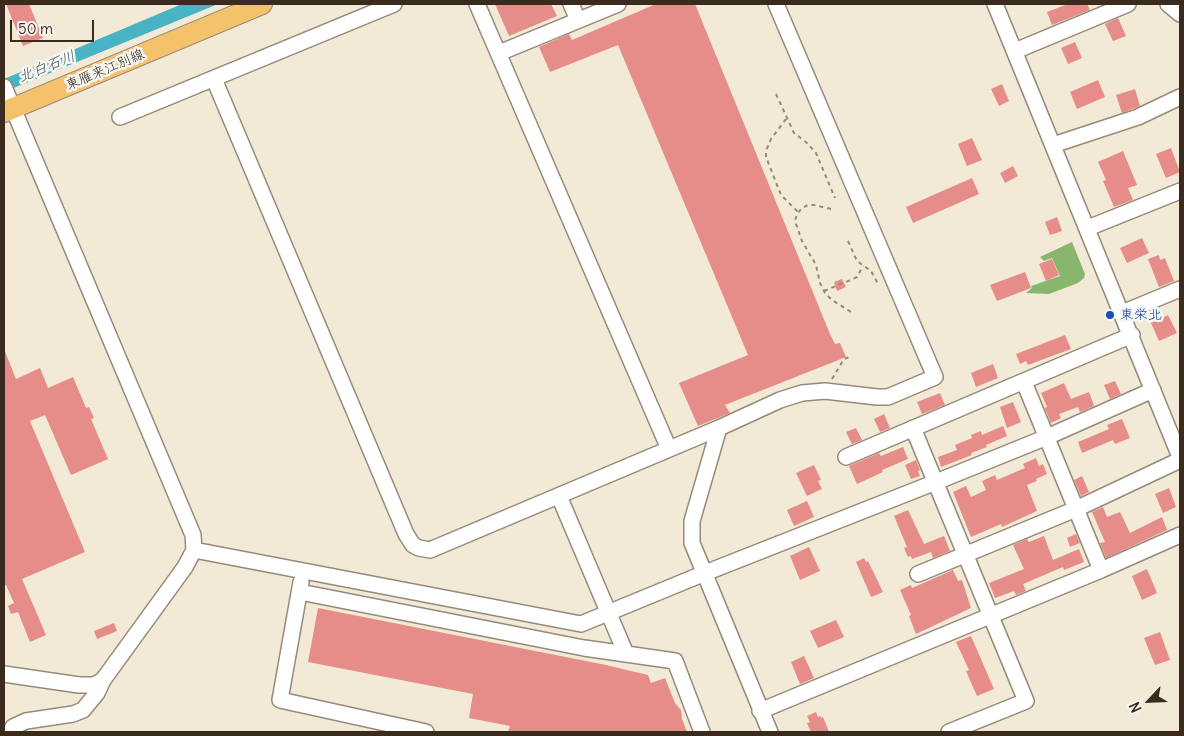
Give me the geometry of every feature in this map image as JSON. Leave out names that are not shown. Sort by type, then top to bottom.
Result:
[{"type":"main road","name":"東雁来江別線","points":[[7,101],[262,4]]},
{"type":"street","points":[[120,117],[394,4]]},
{"type":"street","points":[[477,4],[669,449]]},
{"type":"street","points":[[571,4],[578,20]]},
{"type":"street","points":[[499,54],[618,4]]},
{"type":"street","points":[[214,79],[406,534],[414,545],[430,550],[802,392],[831,391],[888,397],[935,378],[776,4]]},
{"type":"street","points":[[918,574],[1076,509],[1180,459],[1132,335],[1015,50],[994,4]]},
{"type":"street","points":[[1015,50],[1128,4]]},
{"type":"street","points":[[1168,4],[1180,14]]},
{"type":"street","points":[[1053,145],[1138,117],[1180,97]]},
{"type":"street","points":[[7,101],[193,535],[194,550],[185,568],[104,678],[97,693],[83,710],[73,714],[26,721],[13,727],[10,732]]},
{"type":"street","points":[[1088,228],[1180,191]]},
{"type":"street","points":[[1122,313],[1180,289]]},
{"type":"street","points":[[846,457],[1132,335]]},
{"type":"street","points":[[1024,382],[1101,570]]},
{"type":"street","points":[[194,550],[581,624],[610,614],[705,573],[1047,437],[1153,390]]},
{"type":"street","points":[[719,428],[692,521],[692,543],[770,732]]},
{"type":"street","points":[[913,428],[1026,701],[949,732]]},
{"type":"street","points":[[559,496],[626,654]]},
{"type":"street","points":[[760,711],[1101,570],[1180,535]]},
{"type":"street","points":[[303,571],[280,700],[426,732]]},
{"type":"street","points":[[300,592],[574,646],[675,661],[702,732]]},
{"type":"street","points":[[4,674],[79,685],[94,685],[104,678]]},
{"type":"path","points":[[776,94],[794,134],[807,143],[816,153],[835,198]]},
{"type":"path","points":[[786,119],[771,139],[766,151],[766,157],[781,195],[798,212]]},
{"type":"path","points":[[830,209],[808,205],[798,212],[795,221],[796,227],[816,265],[824,291],[832,300],[851,312]]},
{"type":"path","points":[[848,241],[854,256],[863,266],[871,271],[878,284]]},
{"type":"path","points":[[824,291],[857,277],[863,266]]},
{"type":"path","points":[[831,391],[832,376],[844,359],[852,356]]},
{"type":"green space","points":[[1072,242],[1085,274],[1084,278],[1078,283],[1049,294],[1026,293],[1032,288],[1031,286],[1060,276],[1052,258],[1044,261],[1040,257]]},
{"type":"water","name":"北白石川","points":[[182,4],[218,4],[4,92],[4,79]]},
{"type":"building","points":[[6,4],[29,4],[43,38],[23,46]]},
{"type":"building","points":[[495,4],[551,4],[557,16],[509,36]]},
{"type":"building","points":[[656,4],[695,4],[830,334],[835,344],[840,343],[846,357],[725,405],[730,413],[698,426],[679,383],[748,355],[618,45],[550,72],[539,47],[569,34],[572,40]]},
{"type":"building","points":[[1068,4],[1087,4],[1090,10],[1052,25],[1047,12]]},
{"type":"building","points":[[1118,18],[1126,36],[1113,41],[1105,24]]},
{"type":"building","points":[[1075,42],[1082,58],[1068,64],[1061,48]]},
{"type":"building","points":[[1098,80],[1105,97],[1077,109],[1070,92]]},
{"type":"building","points":[[1002,84],[1009,101],[999,106],[991,89]]},
{"type":"building","points":[[1135,89],[1140,106],[1122,113],[1116,95]]},
{"type":"building","points":[[972,138],[982,160],[967,166],[958,144]]},
{"type":"building","points":[[1171,148],[1180,172],[1166,178],[1156,154]]},
{"type":"building","points":[[1123,151],[1137,185],[1128,188],[1133,200],[1114,207],[1103,181],[1106,180],[1098,162]]},
{"type":"building","points":[[1013,166],[1018,176],[1005,183],[1000,173]]},
{"type":"building","points":[[972,178],[979,194],[913,223],[906,207]]},
{"type":"building","points":[[1057,217],[1062,231],[1050,235],[1045,222]]},
{"type":"building","points":[[1142,238],[1149,253],[1127,263],[1120,248]]},
{"type":"building","points":[[1159,255],[1160,260],[1165,258],[1174,281],[1159,287],[1148,259]]},
{"type":"building","points":[[1052,259],[1059,275],[1046,281],[1039,264]]},
{"type":"building","points":[[1025,272],[1031,288],[997,301],[990,285]]},
{"type":"building","points":[[842,279],[846,287],[837,291],[834,282]]},
{"type":"building","points":[[1168,315],[1177,333],[1159,341],[1151,323]]},
{"type":"building","points":[[1065,335],[1071,349],[1028,365],[1026,361],[1020,364],[1016,354]]},
{"type":"building","points":[[4,349],[16,379],[40,368],[48,388],[73,377],[86,408],[89,407],[94,418],[91,419],[108,459],[71,475],[45,415],[30,421],[85,552],[22,579],[46,635],[30,642],[18,612],[11,614],[8,606],[14,603],[6,585],[4,586]]},
{"type":"building","points":[[993,364],[998,378],[976,387],[971,373]]},
{"type":"building","points":[[1115,381],[1121,394],[1110,399],[1104,385]]},
{"type":"building","points":[[1064,383],[1071,399],[1089,392],[1094,406],[1080,412],[1078,407],[1059,414],[1061,418],[1051,423],[1041,393]]},
{"type":"building","points":[[940,393],[945,405],[922,414],[917,402]]},
{"type":"building","points":[[1013,402],[1021,422],[1007,428],[1000,407]]},
{"type":"building","points":[[884,414],[890,428],[880,432],[874,419]]},
{"type":"building","points":[[1122,419],[1130,438],[1115,444],[1113,440],[1082,453],[1078,442],[1109,429],[1107,425]]},
{"type":"building","points":[[1003,426],[1007,436],[971,453],[972,455],[941,467],[938,457],[957,450],[955,445],[972,438],[971,435],[981,431],[982,435]]},
{"type":"building","points":[[856,428],[862,440],[852,444],[846,432]]},
{"type":"building","points":[[903,447],[908,459],[882,470],[883,472],[857,484],[849,466],[879,453],[881,456]]},
{"type":"building","points":[[1036,458],[1039,466],[1043,464],[1047,474],[1027,485],[1037,511],[1002,527],[1001,524],[971,537],[953,492],[966,486],[971,497],[986,490],[982,481],[995,475],[997,480],[1025,468],[1023,464]]},
{"type":"building","points":[[916,460],[920,476],[911,479],[905,465]]},
{"type":"building","points":[[814,465],[821,480],[818,481],[822,489],[807,496],[796,473]]},
{"type":"building","points":[[1082,476],[1089,492],[1081,496],[1074,480]]},
{"type":"building","points":[[1169,488],[1176,507],[1163,513],[1155,494]]},
{"type":"building","points":[[807,501],[814,517],[794,526],[787,510]]},
{"type":"building","points":[[1103,507],[1107,517],[1120,512],[1130,533],[1162,517],[1167,530],[1106,558],[1100,543],[1105,542],[1092,512]]},
{"type":"building","points":[[908,510],[924,544],[944,536],[950,551],[933,558],[931,552],[912,559],[911,556],[908,557],[904,548],[907,547],[894,516]]},
{"type":"building","points":[[1076,534],[1080,543],[1070,547],[1067,538]]},
{"type":"building","points":[[1044,536],[1053,560],[1079,549],[1084,562],[1064,570],[1063,567],[1023,584],[1026,591],[1016,595],[1014,591],[995,598],[989,583],[1024,569],[1013,545],[1027,539],[1029,542]]},
{"type":"building","points":[[809,547],[820,571],[800,580],[790,556]]},
{"type":"building","points":[[864,558],[866,562],[868,561],[883,592],[871,597],[856,562]]},
{"type":"building","points":[[1147,569],[1157,593],[1142,600],[1132,576]]},
{"type":"building","points":[[953,570],[958,581],[962,580],[971,608],[916,634],[909,616],[911,615],[900,590],[911,585],[912,588]]},
{"type":"building","points":[[318,608],[606,665],[648,675],[651,683],[665,678],[675,703],[681,710],[687,732],[508,732],[510,726],[469,718],[473,694],[308,662]]},
{"type":"building","points":[[836,620],[844,637],[818,648],[810,631]]},
{"type":"building","points":[[114,623],[117,631],[97,639],[94,631]]},
{"type":"building","points":[[1160,632],[1170,660],[1155,665],[1144,638]]},
{"type":"building","points":[[971,636],[994,689],[977,696],[966,671],[969,670],[956,642]]},
{"type":"building","points":[[804,656],[814,678],[800,684],[791,662]]},
{"type":"building","points":[[816,712],[818,717],[823,717],[829,732],[811,732],[807,723],[810,722],[807,716]]},
{"type":"place","name":"東栄北","points":[[1110,315]]}]
